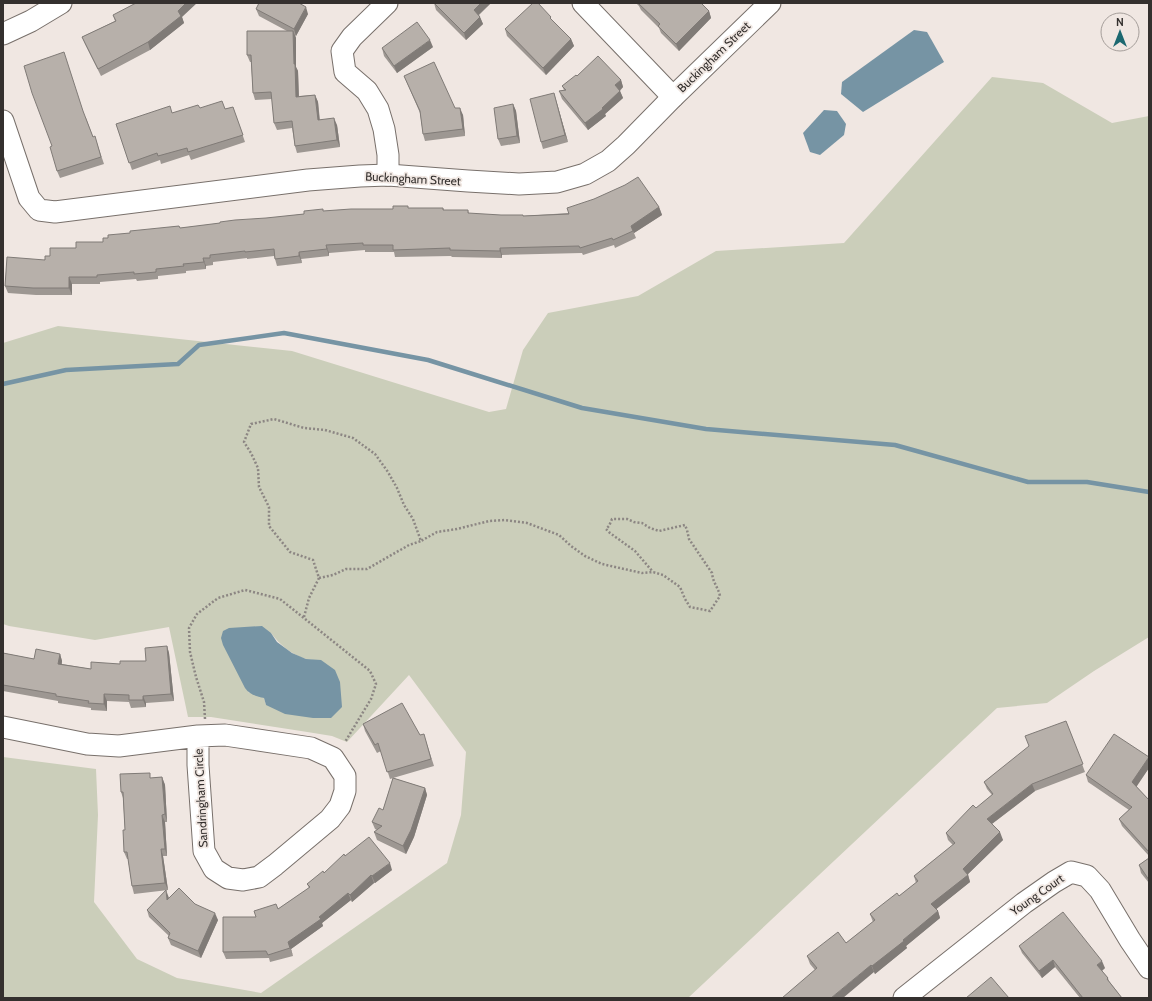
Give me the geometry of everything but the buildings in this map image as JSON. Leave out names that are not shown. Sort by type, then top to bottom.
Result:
[{"type":"street","points":[[3,34],[31,21],[61,3]]},
{"type":"street","points":[[387,3],[352,37],[342,51],[345,72],[367,91],[378,109],[384,129],[388,155],[388,175]]},
{"type":"street","points":[[583,3],[673,97]]},
{"type":"street","name":"Buckingham Street","points":[[3,121],[29,198],[39,210],[55,212],[308,180],[360,176],[388,175],[468,182],[519,184],[557,182],[585,174],[608,161],[770,3]]},
{"type":"street","name":"Sandringham Circle","points":[[3,727],[87,744],[119,746],[202,728],[225,735],[311,748],[333,758],[345,776],[344,791],[340,806],[330,820],[259,877],[243,880],[228,878],[214,869],[204,851],[198,765],[202,728]]},
{"type":"street","name":"Young Court","points":[[904,998],[1024,903],[1071,872],[1087,876],[1100,890],[1149,968]]},
{"type":"path","points":[[304,617],[309,598],[319,578],[314,560],[290,552],[269,526],[268,507],[259,487],[258,468],[244,442],[251,424],[274,419],[304,428],[325,430],[353,438],[375,454],[388,472],[404,505],[413,519],[421,541]]},
{"type":"path","points":[[319,578],[333,575],[346,569],[367,569],[437,532],[457,529],[489,521],[505,520],[527,523],[559,535],[585,556],[602,564],[663,575],[680,587],[684,599],[690,607],[710,611],[720,596],[719,590],[713,580],[712,573],[689,539],[684,525],[660,531],[650,528],[642,523],[627,519],[612,520],[606,529],[635,552],[653,572]]},
{"type":"path","points":[[202,728],[204,702],[190,652],[189,628],[197,614],[218,598],[245,590],[280,599],[370,671],[376,684],[371,699],[344,742]]},
{"type":"green space","points":[[992,77],[1043,83],[1112,123],[1149,116],[1149,637],[1094,671],[1047,703],[997,708],[688,998],[3,998],[3,757],[96,769],[98,815],[94,902],[137,959],[177,978],[261,993],[447,863],[461,815],[466,752],[409,675],[347,742],[332,736],[301,731],[211,717],[188,717],[169,627],[95,640],[3,624],[3,343],[58,326],[292,351],[489,412],[506,409],[523,350],[548,313],[638,296],[716,251],[844,243]],"holes":[[[271,633],[286,649],[296,655],[308,659],[321,660],[266,705],[264,698],[248,692]]]},
{"type":"water","points":[[914,30],[927,32],[944,62],[863,112],[841,94],[842,82]]},
{"type":"water","points":[[824,110],[837,111],[846,124],[844,135],[820,155],[810,152],[803,133]]},
{"type":"water","points":[[262,626],[271,633],[277,642],[292,653],[306,659],[321,660],[335,670],[340,682],[342,707],[331,718],[313,718],[285,714],[266,705],[264,698],[251,694],[245,688],[223,645],[221,638],[223,631],[229,628]]},
{"type":"waterway","points":[[3,384],[66,370],[178,364],[199,345],[284,333],[428,360],[582,408],[706,429],[895,445],[1028,482],[1087,482],[1149,492]]}]
